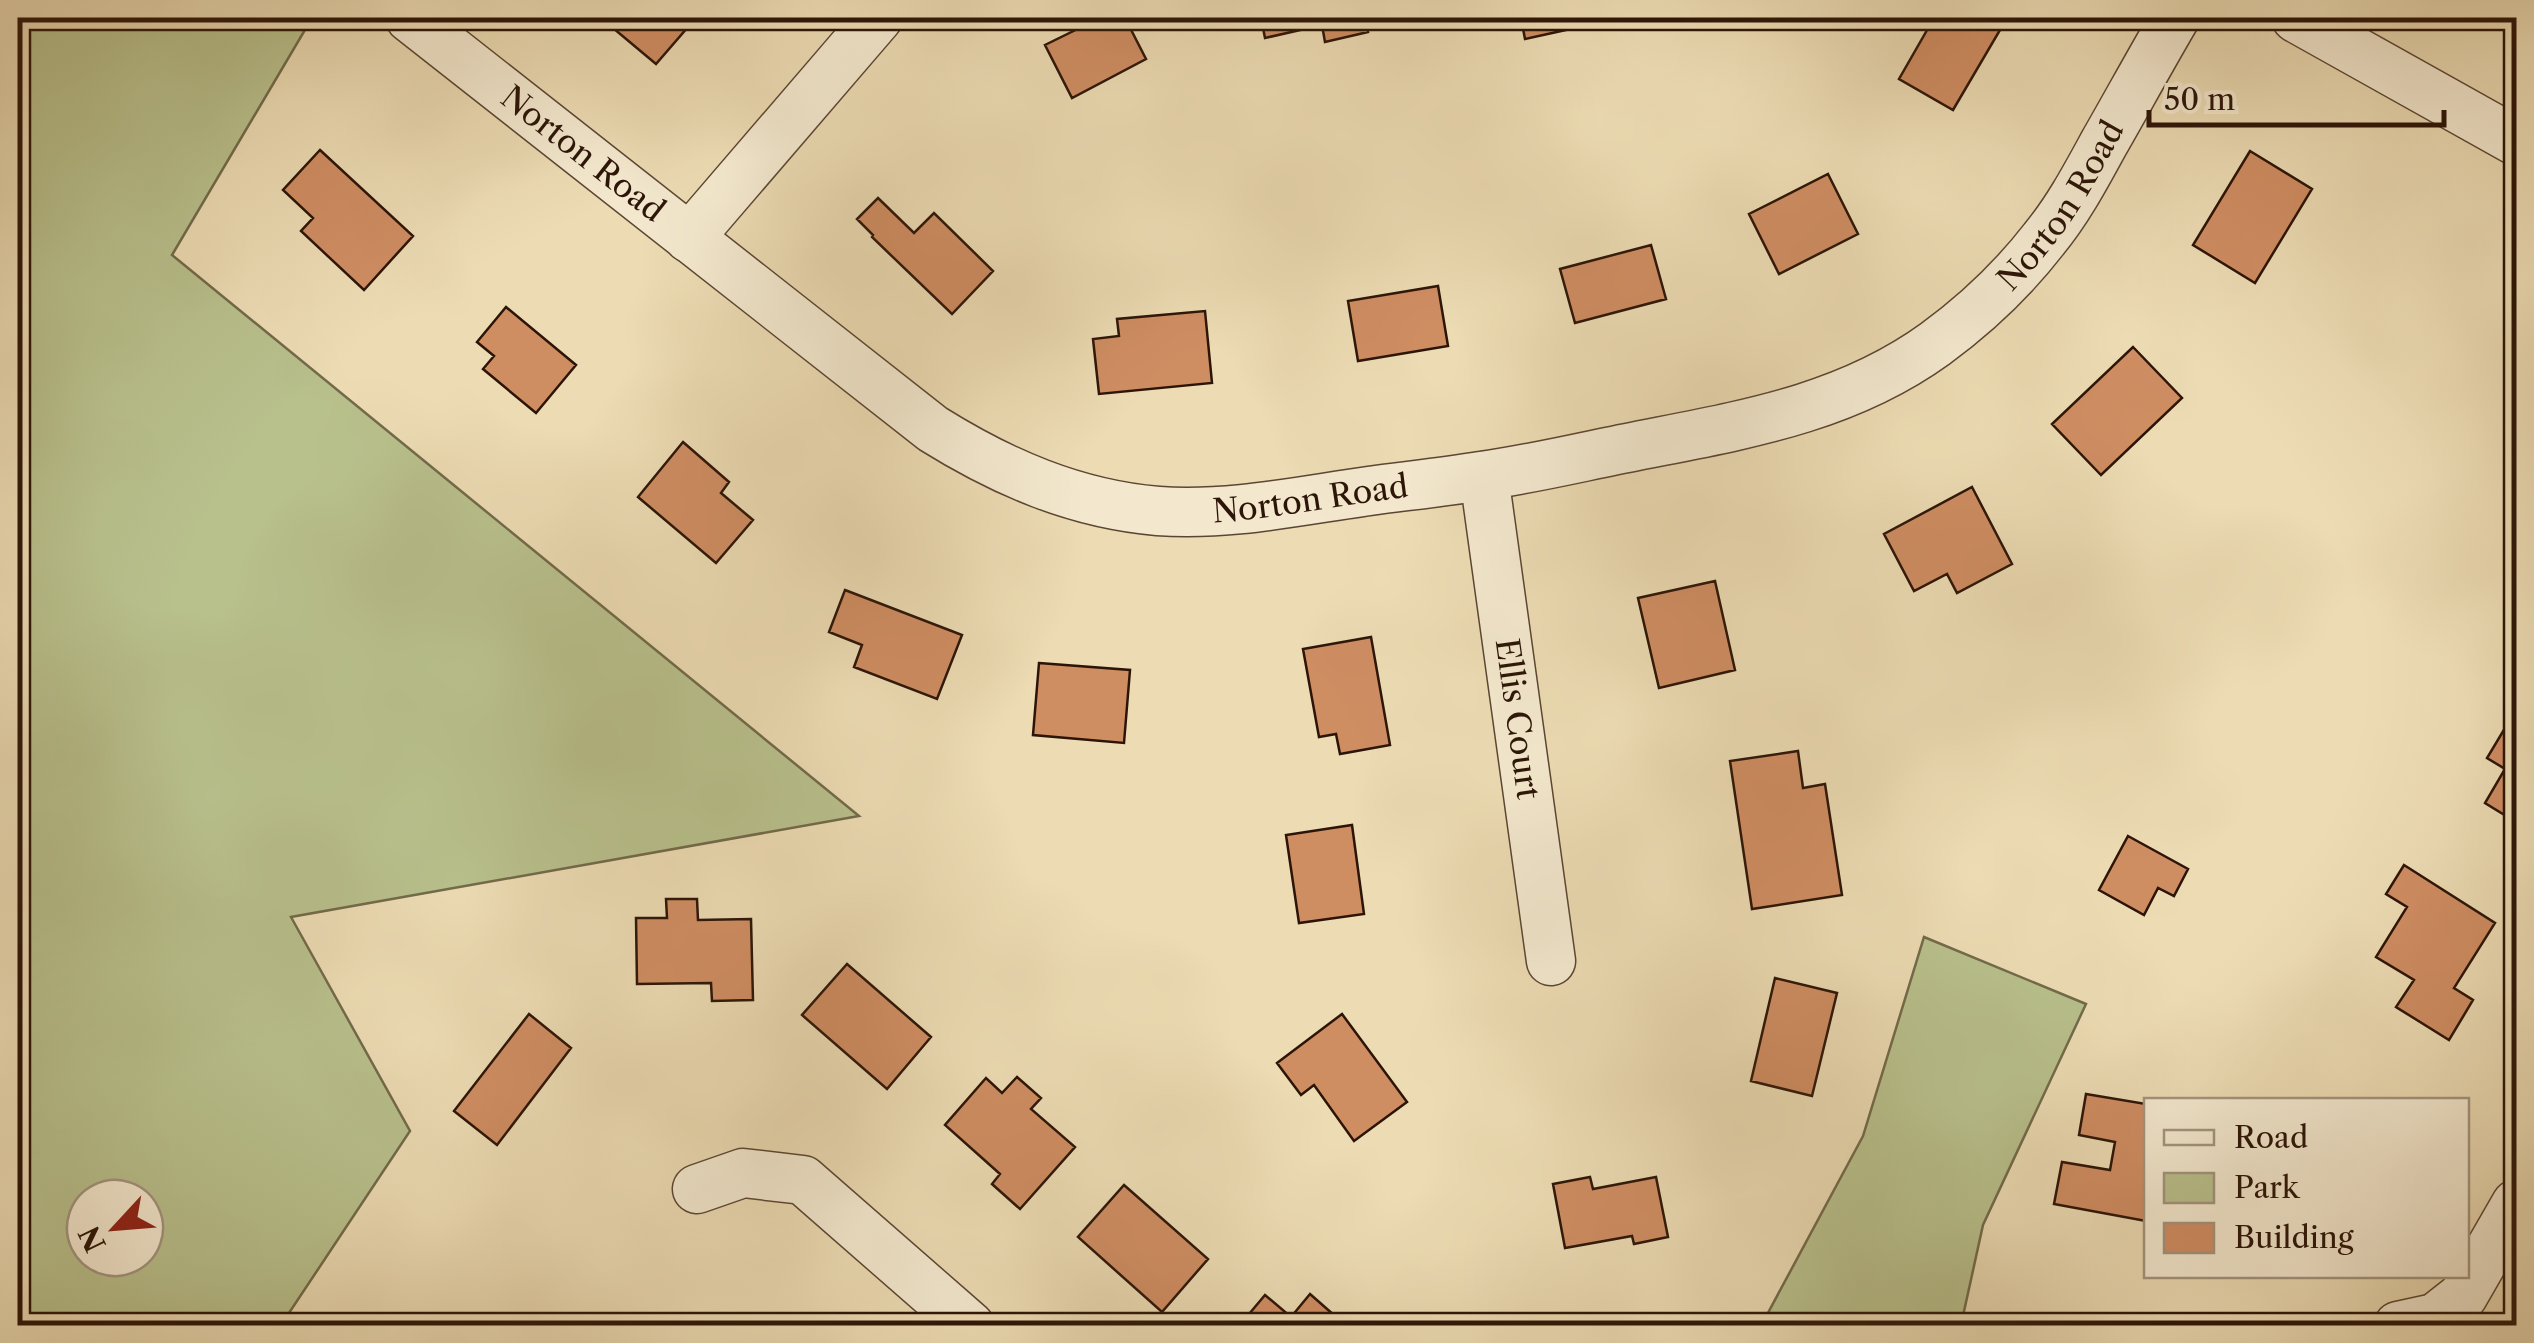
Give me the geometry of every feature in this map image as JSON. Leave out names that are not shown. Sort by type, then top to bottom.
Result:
[{"type":"street","name":"Norton Road","points":[[410,18],[933,429],[1017,476],[1062,492],[1109,504],[1204,512],[1252,509],[1484,476],[1760,422],[1842,395],[1890,373],[1974,314],[2046,238],[2075,195],[2175,18]]},
{"type":"street","points":[[689,238],[878,18]]},
{"type":"street","points":[[2296,18],[2516,142]]},
{"type":"street","name":"Ellis Court","points":[[1484,476],[1552,960]]},
{"type":"street","points":[[697,1189],[742,1173],[803,1180],[970,1326]]},
{"type":"street","points":[[2398,1326],[2434,1318],[2462,1296],[2516,1204]]},
{"type":"green space","points":[[18,18],[312,18],[172,255],[859,816],[291,917],[410,1131],[281,1325],[18,1325]]},
{"type":"green space","points":[[1924,937],[2086,1004],[1983,1225],[1961,1325],[1747,1325],[1762,1324],[1863,1136]]},
{"type":"building","points":[[601,18],[692,18],[694,20],[656,64]]},
{"type":"building","points":[[1100,18],[1125,18],[1146,59],[1072,98],[1045,45]]},
{"type":"building","points":[[1261,18],[1365,18],[1368,32],[1325,42],[1322,25],[1265,38]]},
{"type":"building","points":[[1521,18],[1582,18],[1584,26],[1525,39]]},
{"type":"building","points":[[1934,18],[1978,18],[2000,30],[1953,110],[1899,79]]},
{"type":"building","points":[[320,150],[413,236],[364,290],[301,231],[313,218],[283,190]]},
{"type":"building","points":[[2250,151],[2312,189],[2255,283],[2193,245]]},
{"type":"building","points":[[1828,174],[1858,234],[1779,274],[1749,214]]},
{"type":"building","points":[[878,198],[914,233],[934,213],[993,271],[952,314],[857,219]]},
{"type":"building","points":[[1651,245],[1666,299],[1575,323],[1560,269]]},
{"type":"building","points":[[1438,286],[1448,346],[1358,361],[1348,301]]},
{"type":"building","points":[[506,307],[576,365],[536,413],[483,369],[494,356],[477,342]]},
{"type":"building","points":[[1205,311],[1212,383],[1099,394],[1093,339],[1119,336],[1117,319]]},
{"type":"building","points":[[2133,347],[2182,398],[2101,475],[2052,424]]},
{"type":"building","points":[[683,442],[729,482],[721,493],[753,520],[716,563],[638,497]]},
{"type":"building","points":[[1972,487],[2012,564],[1957,593],[1947,574],[1914,591],[1884,534]]},
{"type":"building","points":[[1715,581],[1735,670],[1659,688],[1638,598]]},
{"type":"building","points":[[845,590],[962,635],[937,699],[854,667],[862,645],[829,632]]},
{"type":"building","points":[[1371,637],[1390,745],[1340,754],[1336,734],[1319,737],[1303,649]]},
{"type":"building","points":[[1039,663],[1130,670],[1124,743],[1033,735]]},
{"type":"building","points":[[2508,723],[2516,728],[2516,822],[2485,803],[2505,769],[2487,758]]},
{"type":"building","points":[[1798,751],[1803,788],[1825,784],[1842,895],[1752,909],[1730,761]]},
{"type":"building","points":[[1352,825],[1364,914],[1299,923],[1286,835]]},
{"type":"building","points":[[2128,836],[2188,869],[2174,896],[2158,888],[2144,915],[2099,890]]},
{"type":"building","points":[[2404,865],[2495,923],[2454,988],[2473,1000],[2449,1040],[2396,1007],[2414,980],[2376,957],[2407,907],[2386,894]]},
{"type":"building","points":[[666,899],[697,899],[698,920],[751,919],[753,1000],[712,1001],[711,983],[637,984],[636,918],[667,918]]},
{"type":"building","points":[[847,964],[931,1037],[887,1089],[802,1015]]},
{"type":"building","points":[[1775,978],[1837,993],[1812,1096],[1751,1081]]},
{"type":"building","points":[[529,1014],[571,1048],[497,1145],[454,1111]]},
{"type":"building","points":[[1342,1014],[1407,1102],[1354,1141],[1314,1085],[1301,1095],[1277,1063]]},
{"type":"building","points":[[1017,1077],[1041,1098],[1031,1109],[1075,1147],[1020,1209],[992,1184],[1000,1174],[945,1125],[986,1078],[1002,1093]]},
{"type":"building","points":[[2086,1094],[2144,1104],[2144,1221],[2054,1204],[2062,1162],[2110,1170],[2115,1142],[2079,1135]]},
{"type":"building","points":[[1590,1177],[1593,1189],[1656,1177],[1668,1237],[1634,1244],[1632,1236],[1565,1248],[1553,1184]]},
{"type":"building","points":[[1124,1185],[1208,1259],[1162,1312],[1078,1237]]},
{"type":"building","points":[[1310,1294],[1335,1316],[1327,1326],[1239,1326],[1265,1295],[1291,1317]]}]
